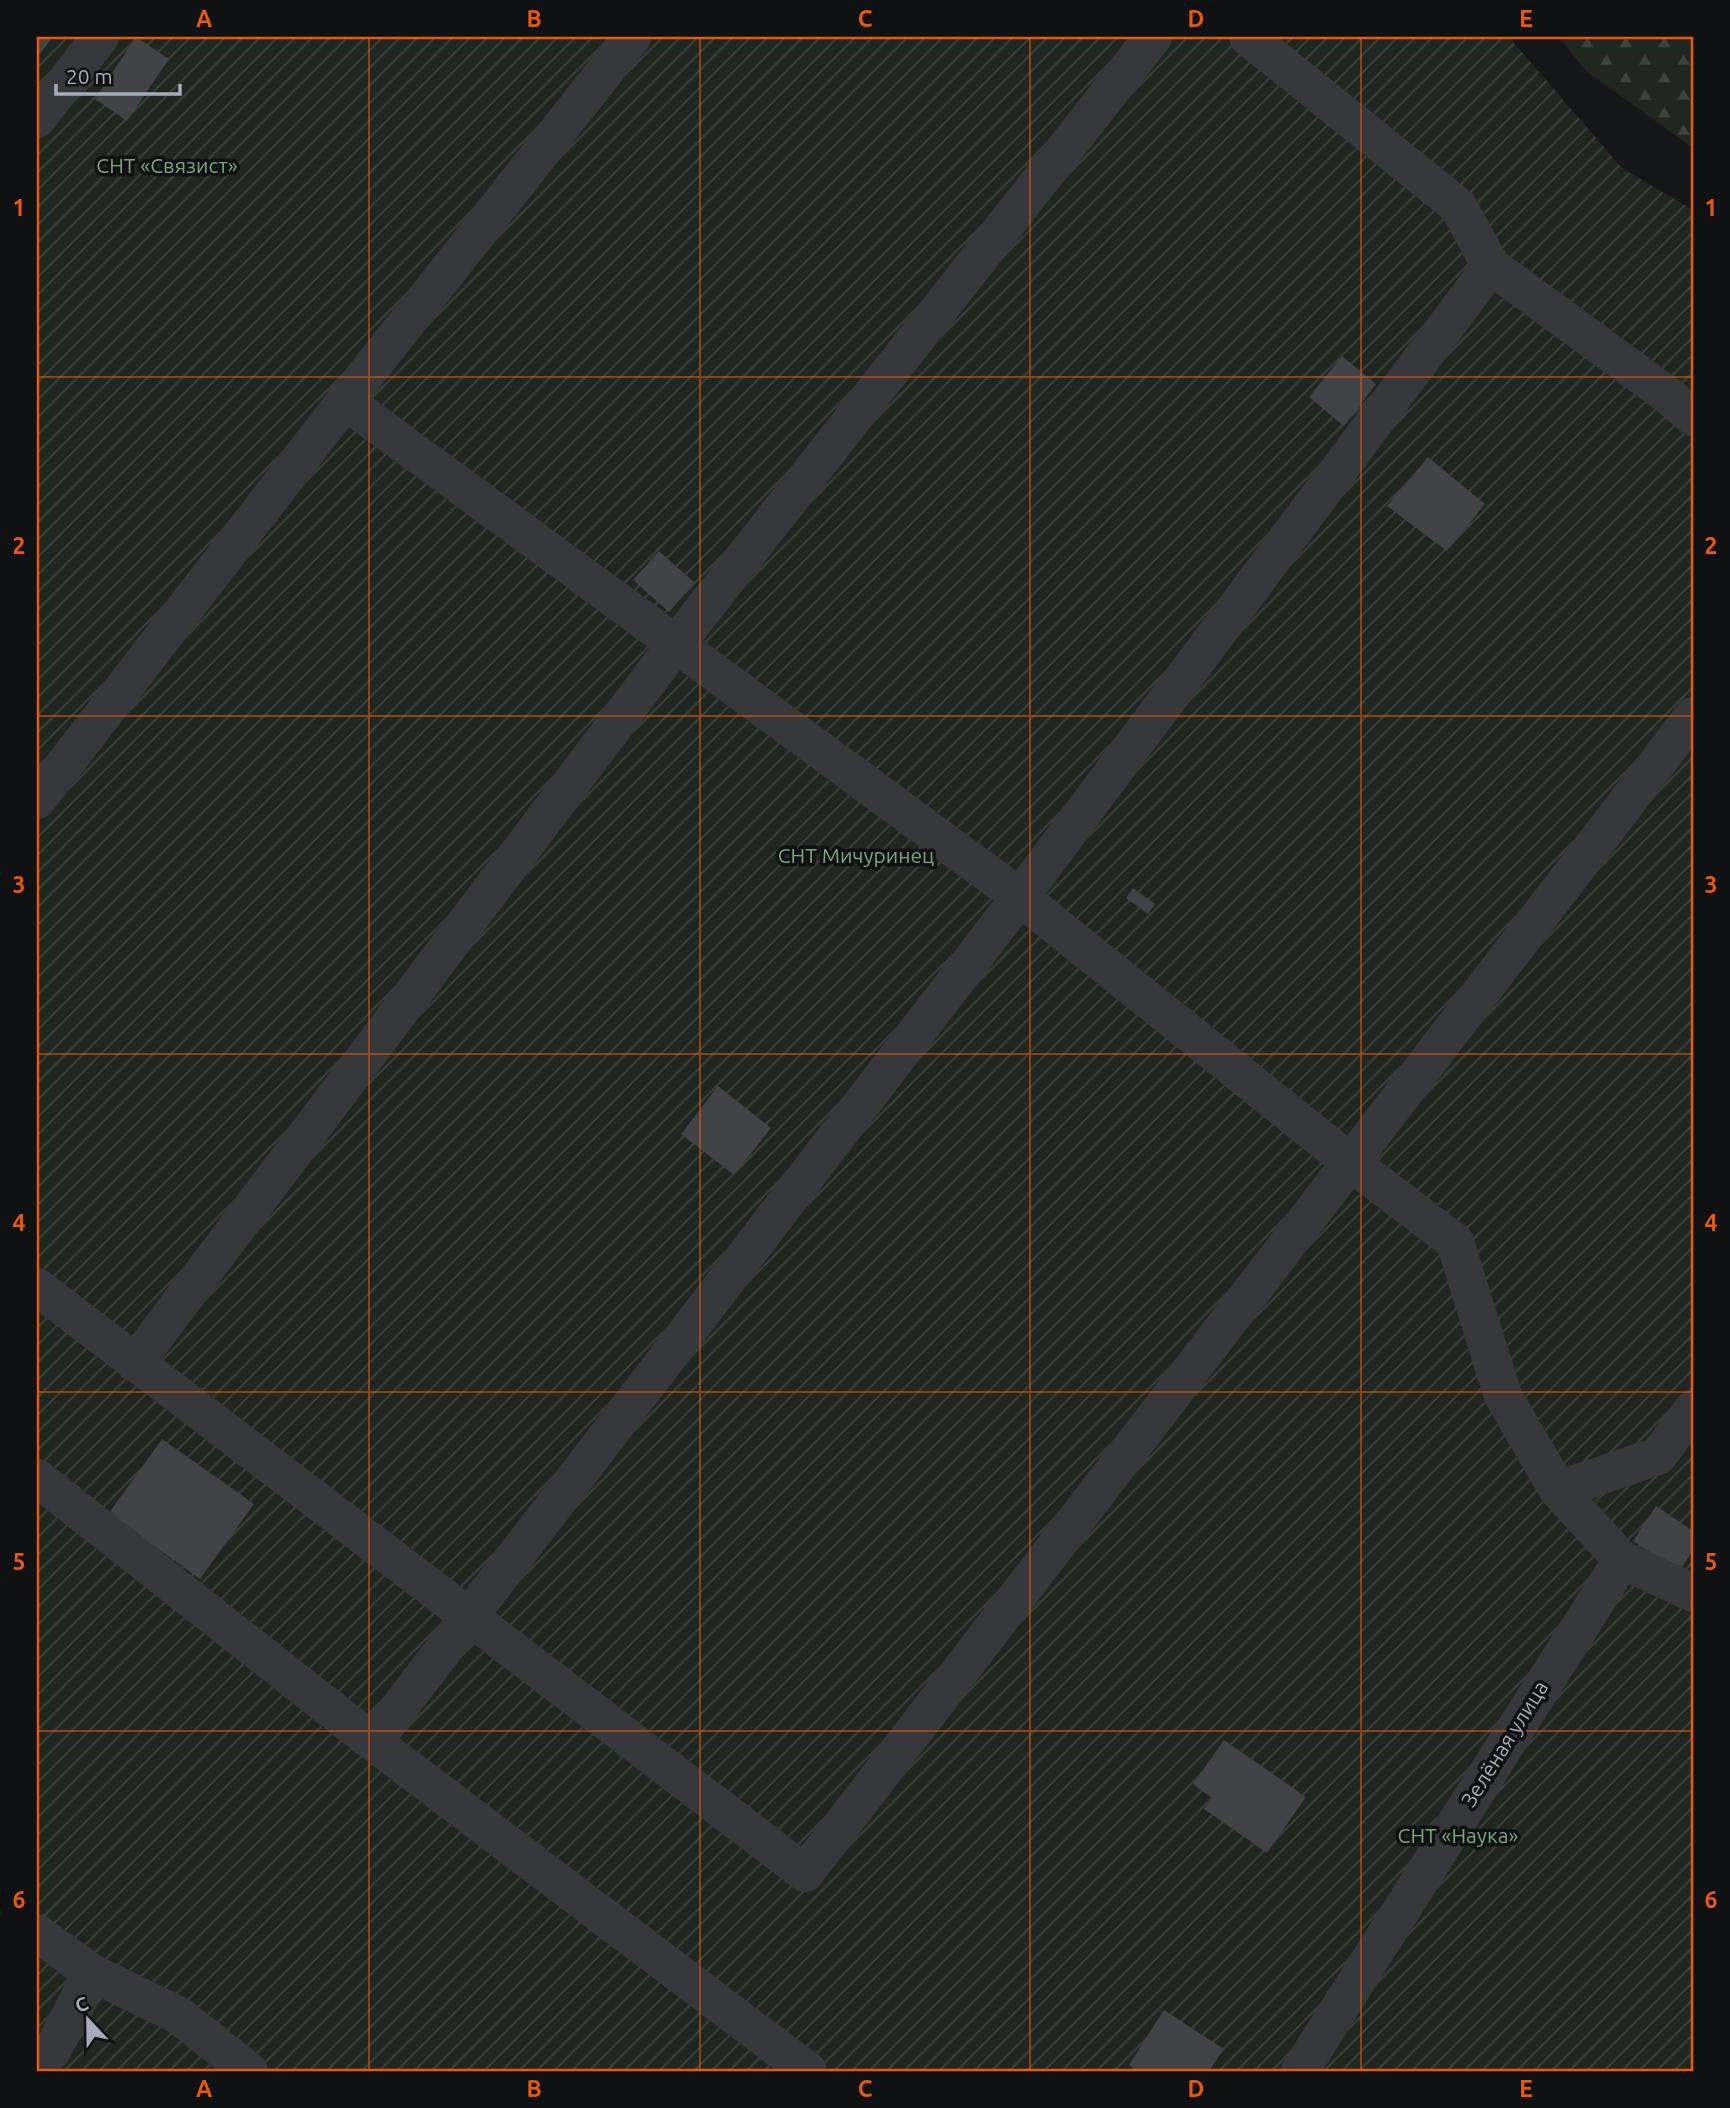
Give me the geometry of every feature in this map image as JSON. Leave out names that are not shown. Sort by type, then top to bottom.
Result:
[{"type":"street","points":[[37,119],[100,37]]},
{"type":"street","points":[[37,800],[345,401],[632,37]]},
{"type":"street","points":[[135,1363],[676,644],[1153,37]]},
{"type":"street","points":[[1248,37],[1458,206],[1491,266],[1669,396],[1693,417]]},
{"type":"street","points":[[373,1742],[1020,897],[1491,266]]},
{"type":"street","points":[[345,401],[1020,897],[1350,1163],[1455,1242],[1503,1396],[1558,1490],[1622,1560],[1693,1593]]},
{"type":"street","points":[[37,1287],[805,1873],[1693,716]]},
{"type":"street","points":[[1558,1490],[1658,1456],[1693,1409]]},
{"type":"street","points":[[37,1478],[373,1742],[808,2071]]},
{"type":"street","name":"Зелёная улица","points":[[1300,2071],[1622,1560]]},
{"type":"street","points":[[37,1933],[92,1973],[178,2015],[249,2071]]},
{"type":"street","points":[[52,2061],[92,1973]]},
{"type":"green space","name":"СНТ Мичуринец","points":[[37,37],[1509,37],[1622,168],[1693,210],[1693,2071],[37,2071]]},
{"type":"green space","points":[[1559,37],[1693,37],[1693,148],[1586,71]]},
{"type":"building","points":[[37,37],[53,37],[40,54],[37,52]]},
{"type":"building","points":[[136,37],[169,59],[127,121],[95,99]]},
{"type":"building","points":[[1342,356],[1376,384],[1344,426],[1309,397]]},
{"type":"building","points":[[1428,457],[1485,504],[1447,551],[1387,506]]},
{"type":"building","points":[[659,551],[695,583],[669,612],[633,580]]},
{"type":"building","points":[[1133,888],[1155,904],[1148,914],[1126,898]]},
{"type":"building","points":[[718,1086],[771,1128],[734,1175],[681,1134]]},
{"type":"building","points":[[162,1439],[254,1504],[200,1579],[109,1513]]},
{"type":"building","points":[[1656,1506],[1693,1531],[1693,1550],[1679,1572],[1633,1541]]},
{"type":"building","points":[[1224,1740],[1306,1797],[1267,1853],[1204,1809],[1212,1798],[1193,1784]]},
{"type":"building","points":[[1164,2010],[1224,2049],[1209,2071],[1138,2071],[1129,2065]]},
{"type":"park label","name":"СНТ «Связист»","points":[[167,166]]},
{"type":"park label","name":"СНТ «Наука»","points":[[1458,1836]]}]
